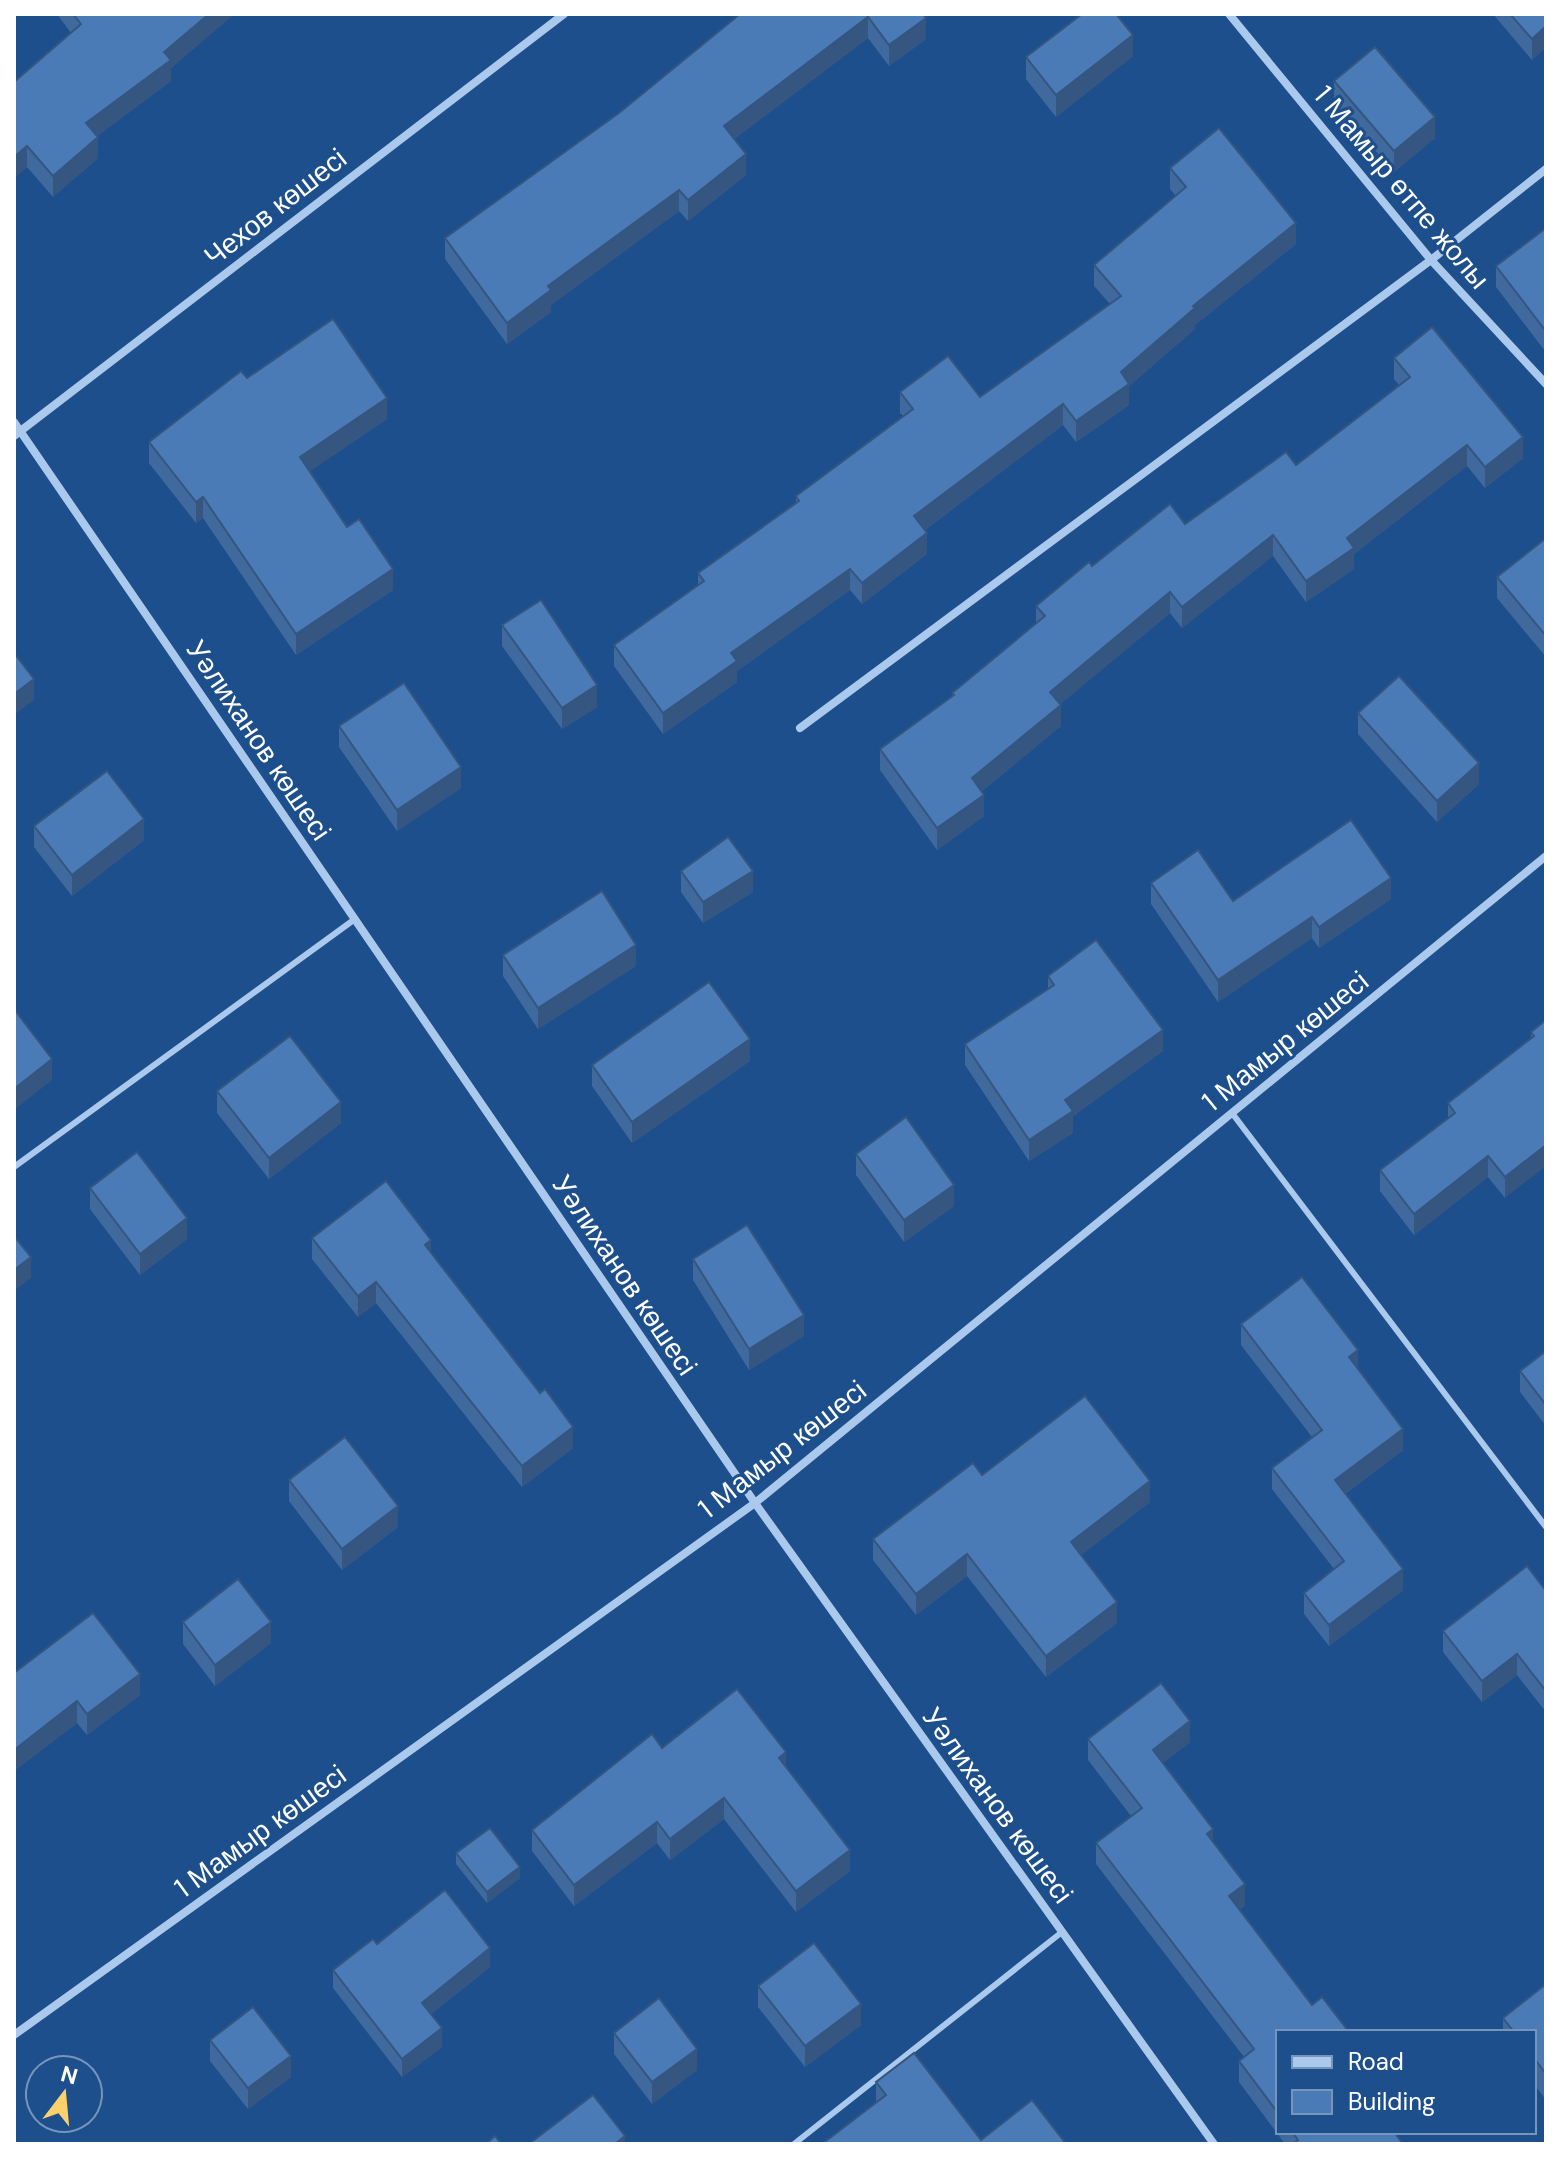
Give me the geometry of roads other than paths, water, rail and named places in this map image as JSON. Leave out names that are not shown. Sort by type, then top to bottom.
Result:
[{"type":"street","name":"Чехов көшесі","points":[[17,434],[564,14]]},
{"type":"street","name":"1 Мамыр өтпе жолы","points":[[1229,14],[1431,260],[1546,384]]},
{"type":"street","points":[[800,728],[1431,260],[1546,169]]},
{"type":"street","name":"Уәлиханов көшесі","points":[[14,422],[17,434],[355,919],[755,1503],[1214,2144]]},
{"type":"street","name":"1 Мамыр көшесі","points":[[14,2035],[755,1503],[1546,856]]},
{"type":"lane","points":[[14,1167],[355,919]]},
{"type":"lane","points":[[1232,1113],[1546,1527]]},
{"type":"lane","points":[[794,2144],[1062,1932]]}]
